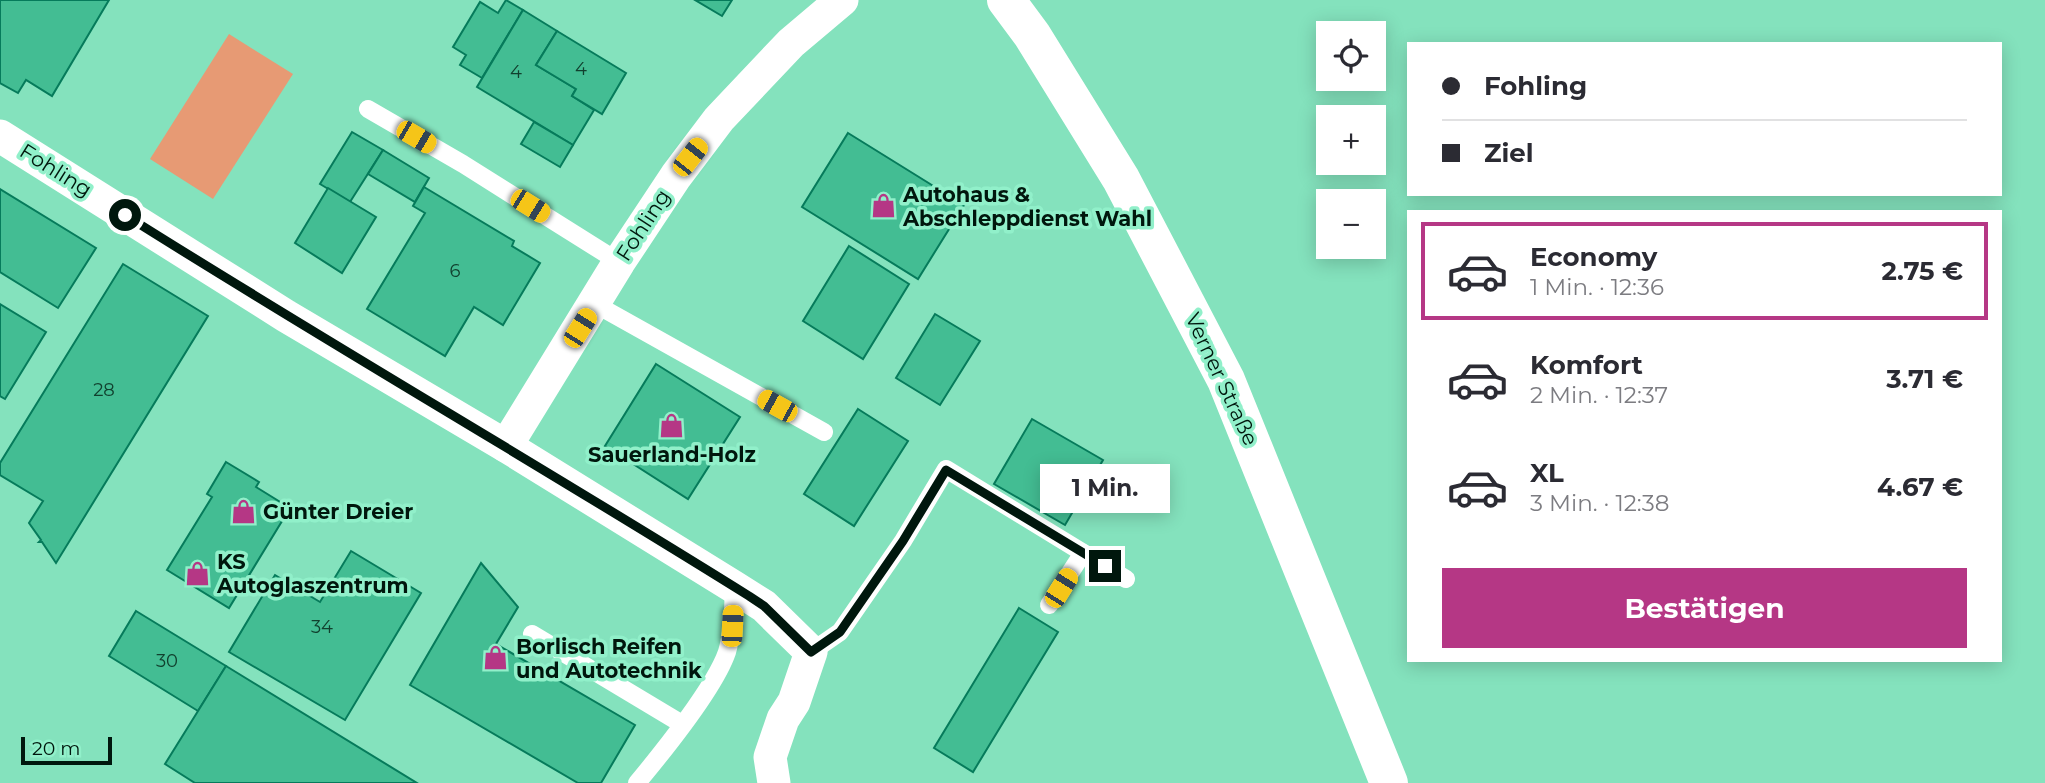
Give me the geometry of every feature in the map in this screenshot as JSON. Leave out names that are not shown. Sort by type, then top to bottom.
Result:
[{"type":"main road","name":"Verner Straße","points":[[1006,0],[1032,35],[1121,179],[1226,380],[1389,783]]},
{"type":"street","name":"Fohling","points":[[506,446],[619,262],[676,176],[719,119],[791,43],[842,0]]},
{"type":"street","name":"Fohling","points":[[0,136],[286,316],[506,446],[764,606],[811,652]]},
{"type":"street","points":[[774,783],[770,757],[783,719],[794,702],[811,652]]},
{"type":"lane","points":[[368,109],[463,164],[619,262]]},
{"type":"lane","points":[[595,304],[824,432]]},
{"type":"lane","points":[[811,652],[840,632],[903,541],[946,470],[1126,579]]},
{"type":"lane","points":[[1049,605],[1083,553]]},
{"type":"lane","points":[[638,783],[714,678],[726,653],[732,626],[734,587]]},
{"type":"lane","points":[[532,634],[682,724]]},
{"type":"shaded area","points":[[229,34],[293,74],[213,199],[150,159]]},
{"type":"building","points":[[0,0],[109,0],[52,96],[26,80],[18,93],[0,83]]},
{"type":"building","points":[[506,0],[523,10],[482,78],[460,65],[466,55],[453,47],[480,2],[498,13]]},
{"type":"building","points":[[695,0],[732,0],[722,16]]},
{"type":"building","points":[[523,10],[557,31],[536,65],[576,89],[572,96],[594,110],[573,145],[477,87]]},
{"type":"building","points":[[557,31],[626,73],[602,114],[572,96],[576,89],[536,65]]},
{"type":"building","points":[[534,122],[573,145],[560,167],[521,144]]},
{"type":"building","points":[[352,132],[383,150],[350,202],[320,184]]},
{"type":"building","name":"Autohaus & Abschleppdienst Wahl","points":[[848,133],[964,205],[918,279],[802,207]]},
{"type":"building","points":[[383,150],[429,178],[415,202],[368,174]]},
{"type":"building","points":[[424,187],[514,241],[512,246],[540,263],[503,325],[474,307],[445,356],[367,309],[425,213],[413,206]]},
{"type":"building","points":[[328,188],[376,217],[342,273],[295,243]]},
{"type":"building","points":[[0,189],[96,248],[58,308],[0,272]]},
{"type":"building","points":[[849,246],[909,284],[863,359],[803,321]]},
{"type":"building","points":[[123,264],[208,316],[56,563],[42,542],[39,542],[41,540],[29,523],[43,501],[0,475],[0,463]]},
{"type":"building","points":[[0,304],[46,332],[5,399],[0,396]]},
{"type":"building","points":[[935,314],[980,341],[940,405],[896,378]]},
{"type":"building","points":[[656,364],[740,417],[688,499],[605,446]]},
{"type":"building","points":[[858,409],[908,441],[854,526],[804,494]]},
{"type":"building","points":[[1032,419],[1103,460],[1065,525],[994,484]]},
{"type":"building","points":[[226,462],[259,482],[256,487],[290,508],[229,608],[167,570],[212,497],[207,494]]},
{"type":"building","points":[[351,551],[421,593],[345,720],[229,652],[275,575],[320,602]]},
{"type":"building","points":[[481,563],[518,607],[496,644],[635,725],[601,783],[578,783],[410,685]]},
{"type":"building","points":[[1019,608],[1058,632],[973,772],[934,748]]},
{"type":"building","points":[[136,611],[226,666],[198,711],[109,656]]},
{"type":"building","points":[[226,666],[417,783],[195,783],[165,764]]},
{"type":"place","name":"Autohaus & Abschleppdienst Wahl","points":[[883,206]]},
{"type":"place","name":"Sauerland-Holz","points":[[672,425]]},
{"type":"place","name":"Günter Dreier","points":[[243,511]]},
{"type":"place","name":"KS Autoglaszentrum","points":[[197,573]]},
{"type":"place","name":"Borlisch Reifen und Autotechnik","points":[[496,658]]},
{"type":"route","points":[[125,215],[286,316],[506,446],[749,596],[764,606],[811,652],[840,632],[903,541],[946,470],[1105,566]]}]
